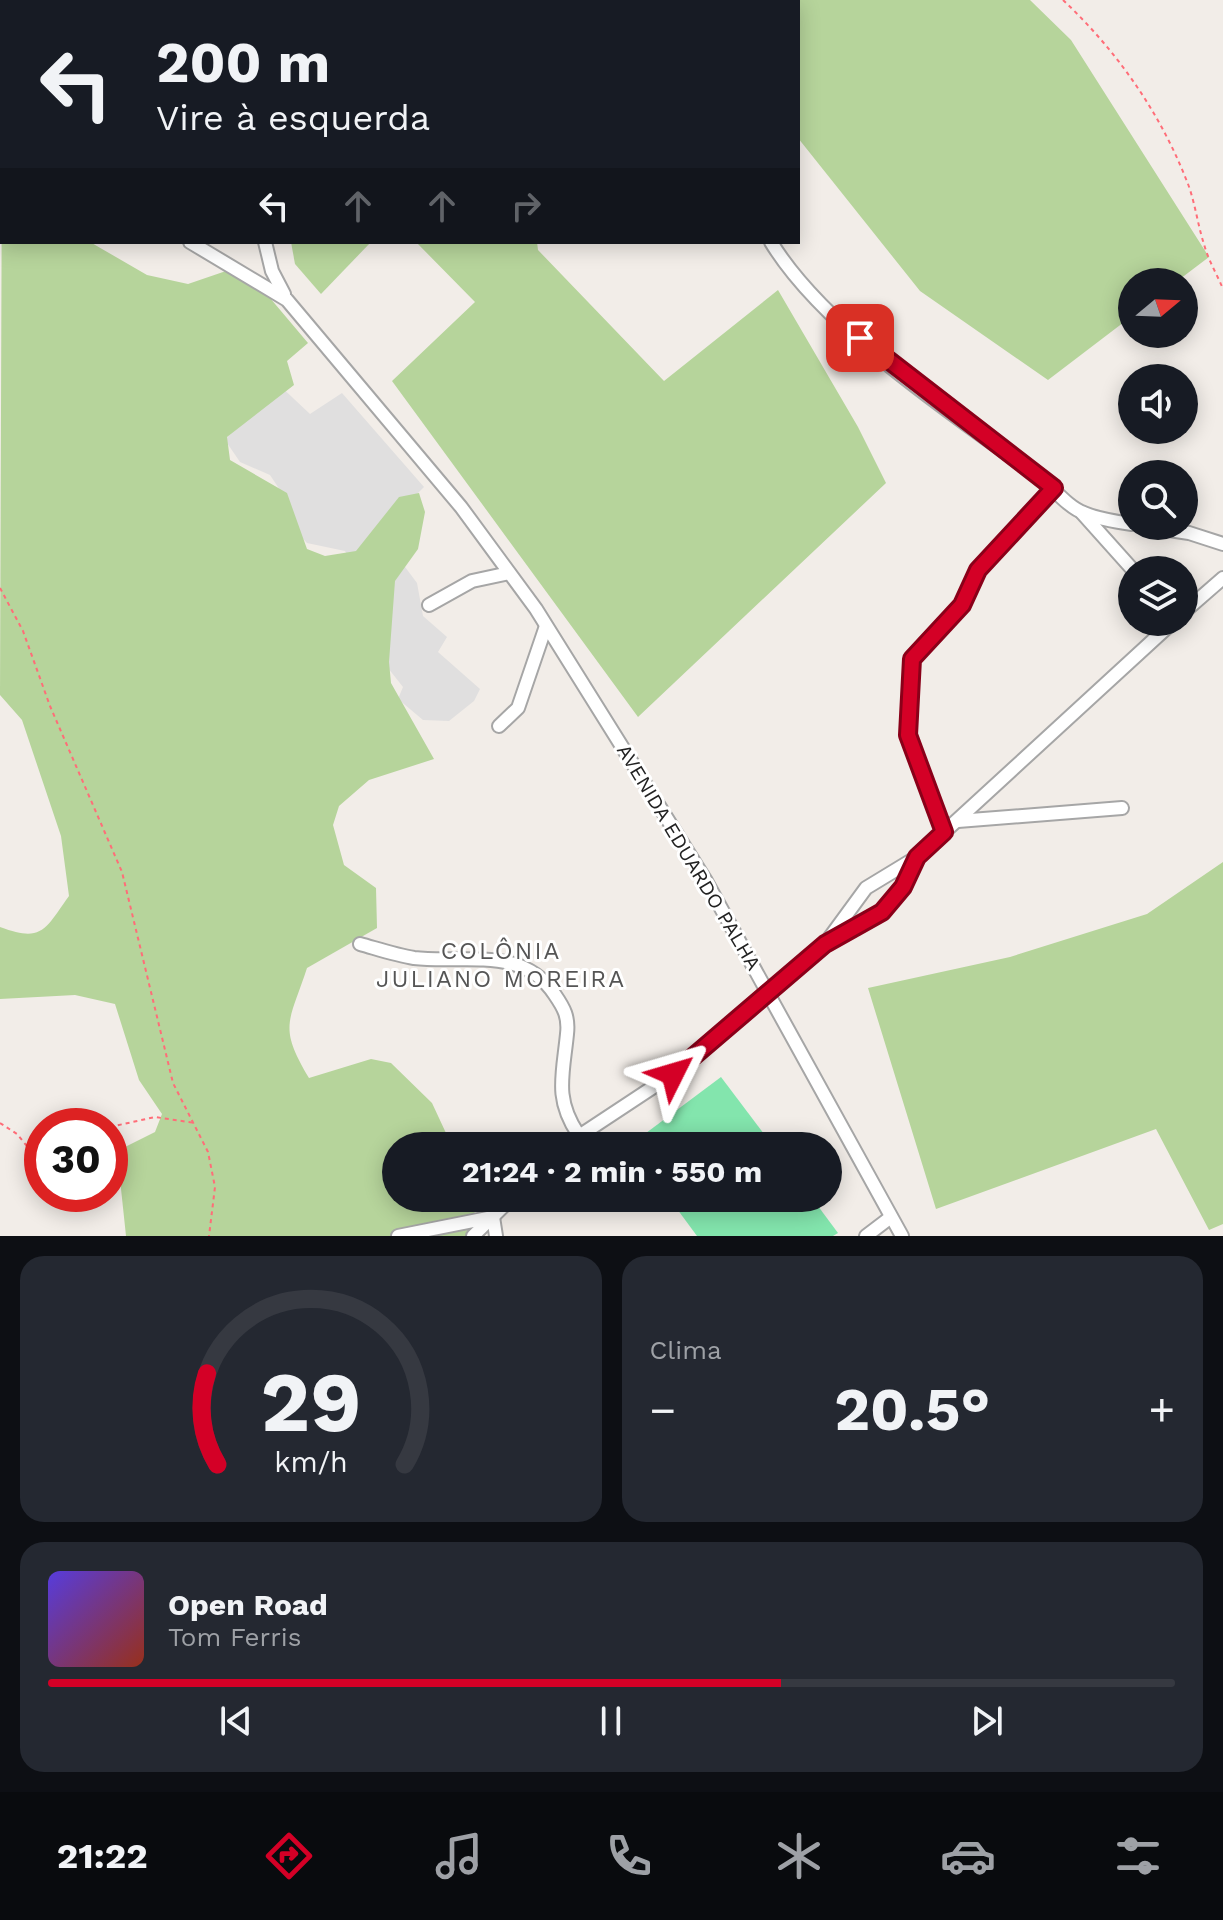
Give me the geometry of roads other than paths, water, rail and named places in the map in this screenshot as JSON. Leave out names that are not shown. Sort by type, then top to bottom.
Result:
[{"type":"street","points":[[193,244],[287,300]]},
{"type":"street","points":[[265,244],[272,271],[287,300]]},
{"type":"street","points":[[772,244],[780,258],[838,320],[925,392],[1059,493],[1082,513],[1120,556]]},
{"type":"street","name":"AVENIDA EDUARDO PALHA","points":[[287,300],[433,472],[536,609],[650,787],[769,992],[902,1236]]},
{"type":"street","points":[[944,832],[908,735],[912,659],[962,605],[978,570],[1059,493]]},
{"type":"street","points":[[1082,513],[1118,521]]},
{"type":"street","points":[[1198,536],[1223,544]]},
{"type":"street","points":[[429,605],[472,581],[509,573]]},
{"type":"street","points":[[1198,600],[1223,578]]},
{"type":"street","points":[[499,726],[518,708],[546,626]]},
{"type":"street","points":[[825,944],[866,888],[917,857],[1158,636]]},
{"type":"street","points":[[958,821],[1122,808]]},
{"type":"street","points":[[581,1132],[648,1092],[825,944],[882,912],[903,887],[917,857]]},
{"type":"street","points":[[360,944],[411,957],[463,957],[507,962],[527,967],[540,975],[568,1016],[561,1102],[577,1132]]},
{"type":"street","points":[[473,1236],[498,1212]]},
{"type":"street","points":[[398,1236],[493,1217]]},
{"type":"street","points":[[493,1217],[496,1236]]},
{"type":"street","points":[[866,1236],[891,1217]]},
{"type":"district","name":"COLÔNIA JULIANO MOREIRA","points":[[501,965]]}]
